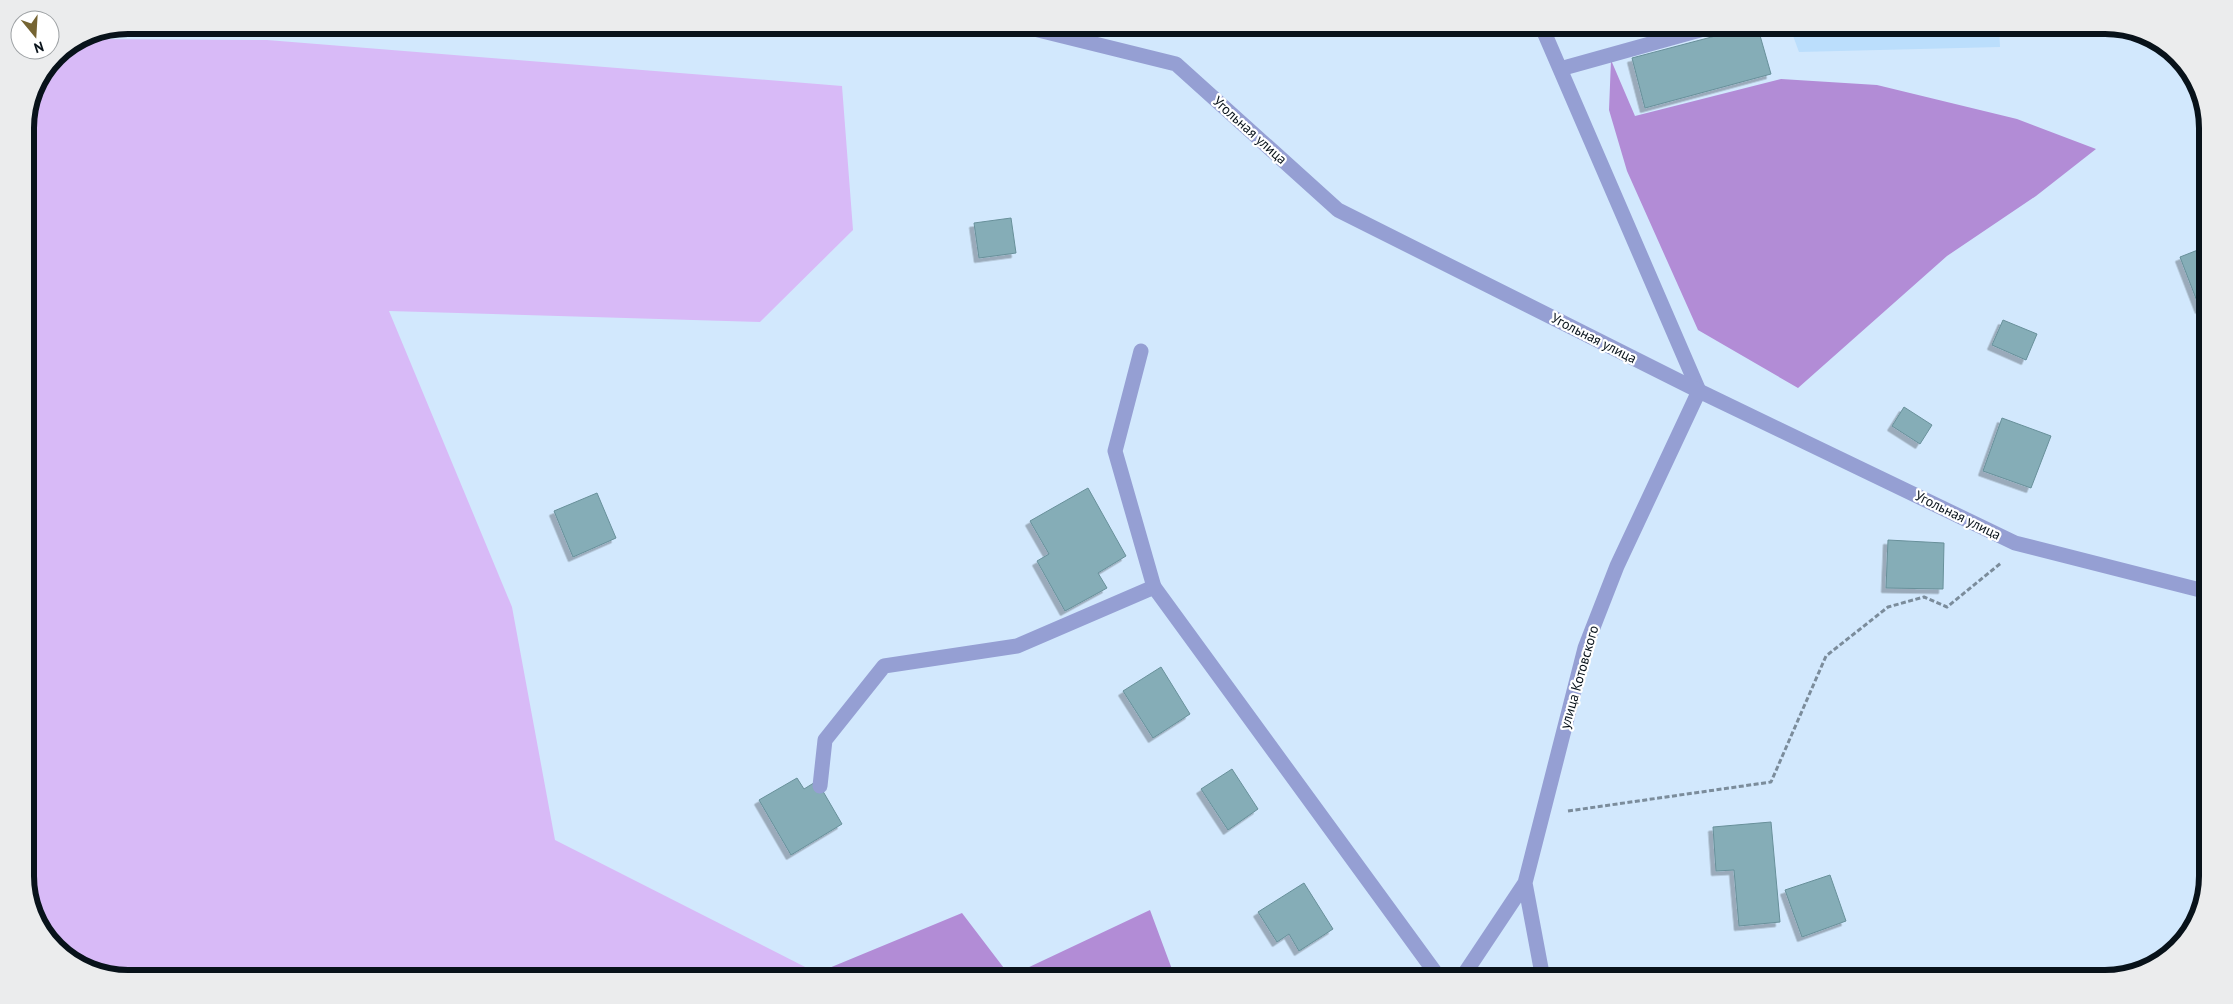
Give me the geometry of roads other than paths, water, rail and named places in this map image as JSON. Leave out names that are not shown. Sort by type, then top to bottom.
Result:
[{"type":"street","name":"Угольная улица","points":[[1054,34],[1176,64],[1338,210],[1699,391],[2015,542],[2199,590]]},
{"type":"street","points":[[1545,34],[1699,391]]},
{"type":"street","points":[[1560,69],[1686,34]]},
{"type":"street","points":[[1142,351],[1115,451],[1154,587],[1433,970]]},
{"type":"street","name":"улица Котовского","points":[[1541,970],[1525,883],[1585,648],[1616,566],[1699,391]]},
{"type":"street","points":[[820,786],[825,740],[884,666],[1017,646],[1154,587]]},
{"type":"street","points":[[1467,970],[1525,883]]}]
